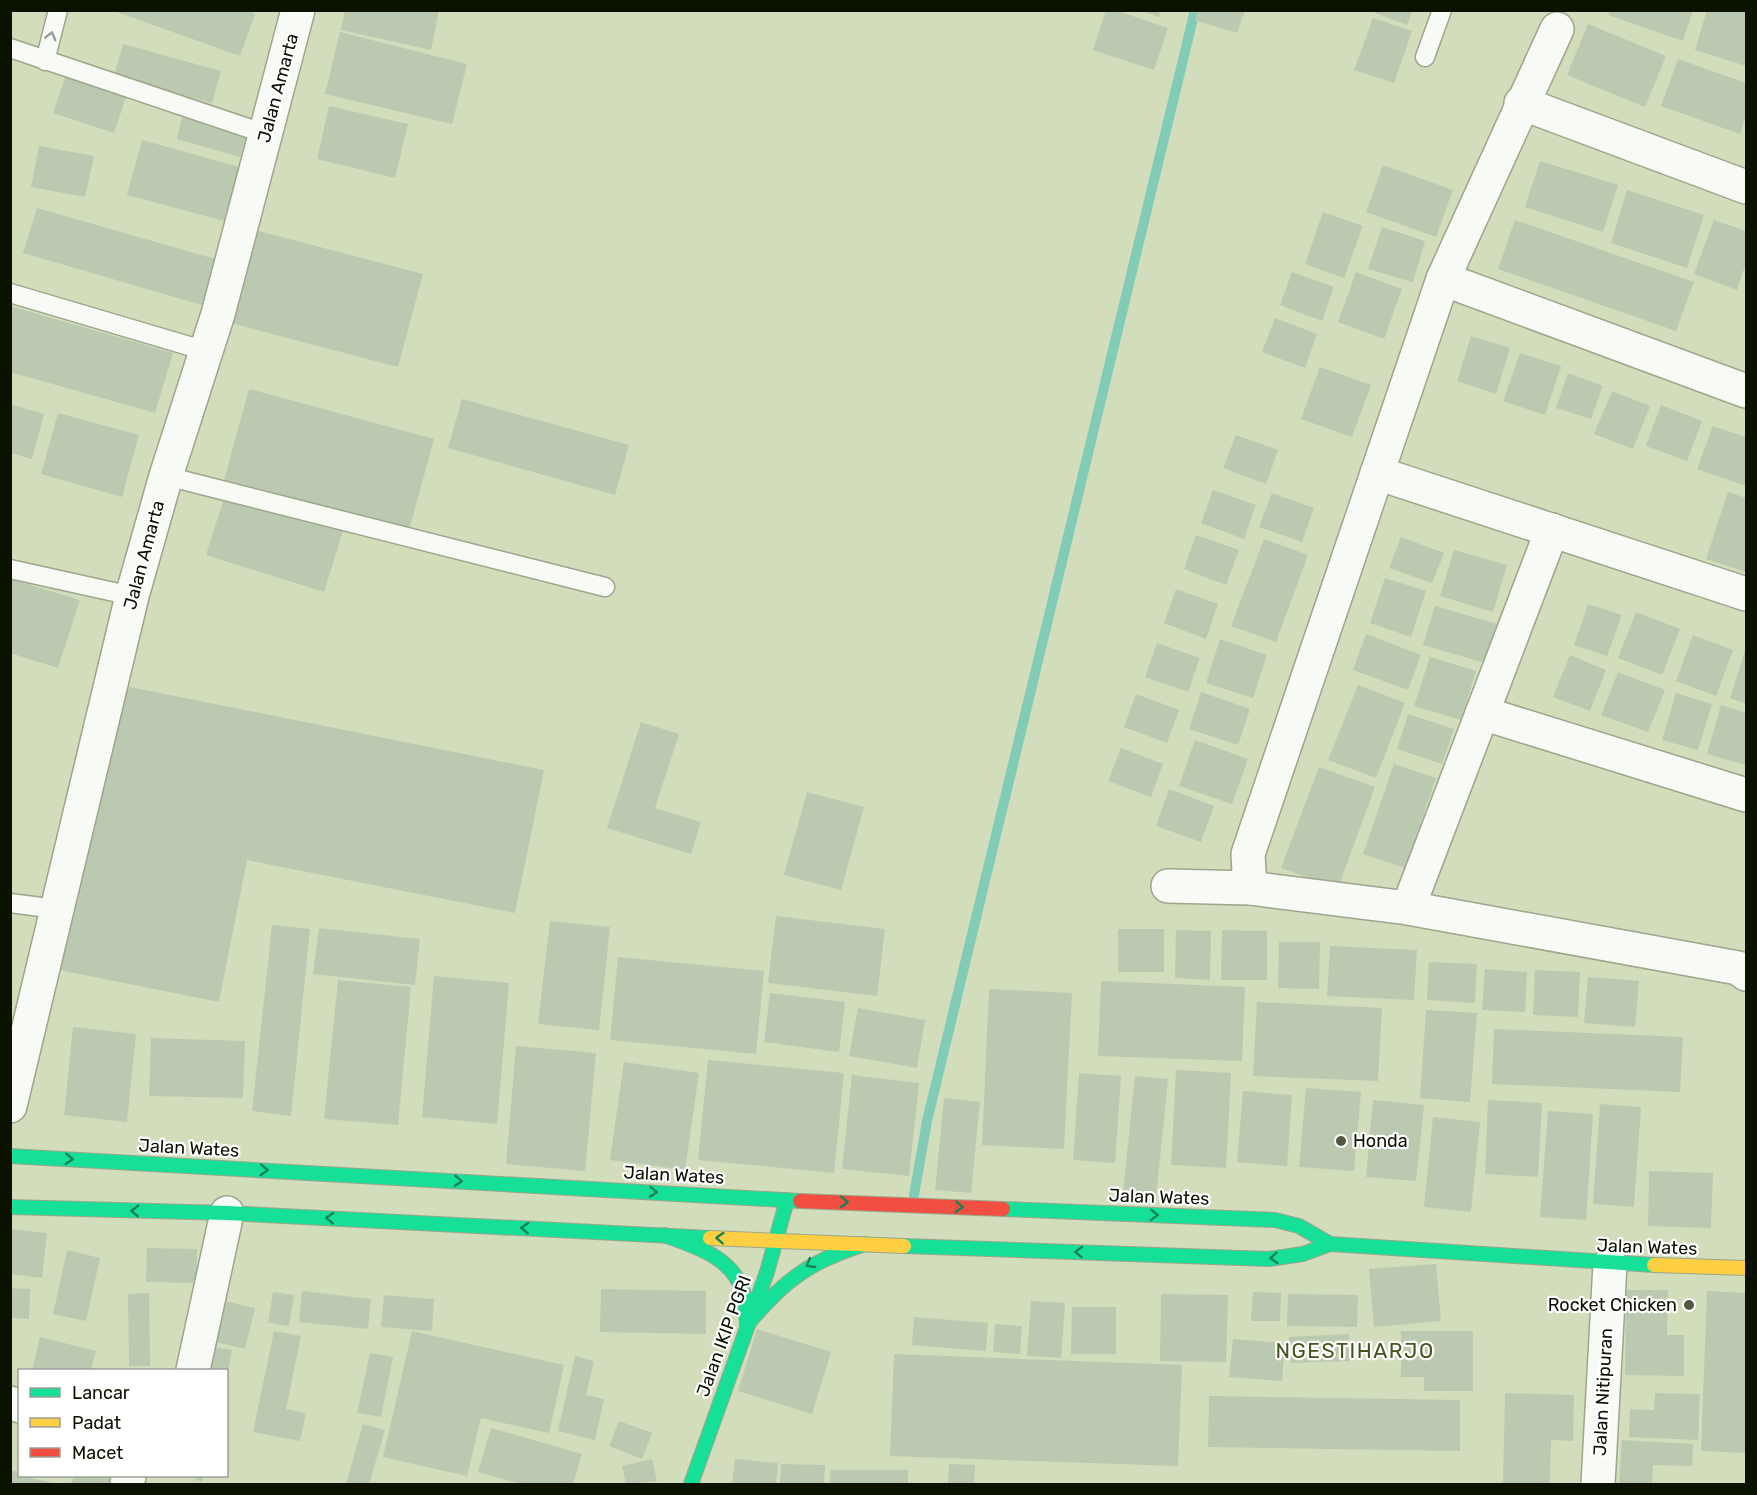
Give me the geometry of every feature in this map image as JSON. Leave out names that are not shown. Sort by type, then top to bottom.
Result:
[{"type":"main road","name":"Jalan Wates","points":[[10,1156],[787,1200],[1275,1220],[1299,1226],[1330,1244]]},
{"type":"main road","name":"Jalan IKIP PGRI","points":[[691,1485],[703,1443],[778,1241],[787,1200]]},
{"type":"main road","name":"Jalan Wates","points":[[10,1207],[227,1213],[778,1241],[1269,1259],[1303,1254],[1330,1244],[1610,1264],[1746,1268]]},
{"type":"main road","points":[[664,1235],[710,1252],[727,1265],[741,1285],[747,1325]]},
{"type":"main road","points":[[747,1325],[774,1291],[789,1278],[823,1256],[865,1244]]},
{"type":"street","name":"Jalan Amarta","points":[[10,1106],[132,596],[166,476],[206,351],[298,10]]},
{"type":"street","points":[[1250,888],[1248,854],[1443,279],[1521,103],[1557,29]]},
{"type":"street","points":[[1521,103],[1746,188]]},
{"type":"street","points":[[1443,279],[1746,391]]},
{"type":"street","points":[[1377,473],[1746,594]]},
{"type":"street","points":[[1408,908],[1552,530]]},
{"type":"street","points":[[1482,713],[1746,795]]},
{"type":"street","points":[[1168,886],[1250,888],[1408,908],[1738,968],[1746,974]]},
{"type":"street","points":[[193,1369],[227,1213]]},
{"type":"street","name":"Jalan Nitipuran","points":[[1598,1485],[1610,1264]]},
{"type":"lane","points":[[45,61],[58,10]]},
{"type":"lane","points":[[1425,57],[1442,10]]},
{"type":"lane","points":[[10,48],[266,134]]},
{"type":"lane","points":[[10,293],[206,351]]},
{"type":"lane","points":[[166,476],[605,587]]},
{"type":"lane","points":[[10,569],[132,596]]},
{"type":"lane","points":[[10,903],[56,909]]},
{"type":"building","points":[[246,10],[255,14],[240,56],[114,11]]},
{"type":"building","points":[[345,10],[439,10],[431,50],[341,30]]},
{"type":"building","points":[[1106,10],[1115,10],[1168,28],[1154,70],[1093,50]]},
{"type":"building","points":[[1139,10],[1161,10],[1159,17]]},
{"type":"building","points":[[1198,10],[1245,10],[1237,33],[1195,20]]},
{"type":"building","points":[[1368,10],[1413,10],[1407,25]]},
{"type":"building","points":[[1610,10],[1693,10],[1683,41],[1608,15]]},
{"type":"building","points":[[1707,10],[1746,10],[1746,66],[1695,50]]},
{"type":"building","points":[[1373,18],[1412,31],[1394,83],[1354,70]]},
{"type":"building","points":[[1588,24],[1666,56],[1645,107],[1567,75]]},
{"type":"building","points":[[340,32],[467,64],[452,124],[325,94]]},
{"type":"building","points":[[123,44],[221,71],[212,103],[114,76]]},
{"type":"building","points":[[1678,59],[1746,83],[1746,116],[1740,134],[1661,106]]},
{"type":"building","points":[[66,75],[127,94],[114,133],[53,113]]},
{"type":"building","points":[[329,106],[408,124],[395,178],[317,159]]},
{"type":"building","points":[[183,114],[247,132],[240,157],[177,139]]},
{"type":"building","points":[[142,140],[243,168],[228,222],[127,195]]},
{"type":"building","points":[[39,146],[94,156],[85,197],[31,187]]},
{"type":"building","points":[[1540,161],[1618,185],[1603,232],[1525,207]]},
{"type":"building","points":[[1383,165],[1453,190],[1436,237],[1366,212]]},
{"type":"building","points":[[1627,190],[1704,215],[1687,268],[1611,243]]},
{"type":"building","points":[[37,208],[215,259],[202,305],[23,253]]},
{"type":"building","points":[[1323,212],[1363,226],[1344,278],[1305,264]]},
{"type":"building","points":[[1515,220],[1694,282],[1676,331],[1498,269]]},
{"type":"building","points":[[1714,220],[1746,231],[1746,263],[1737,290],[1694,274]]},
{"type":"building","points":[[1382,227],[1425,241],[1413,282],[1368,269]]},
{"type":"building","points":[[255,230],[423,274],[398,367],[230,323]]},
{"type":"building","points":[[1292,272],[1334,287],[1322,321],[1280,305]]},
{"type":"building","points":[[1356,272],[1402,289],[1384,339],[1338,322]]},
{"type":"building","points":[[10,306],[173,353],[155,413],[10,372]]},
{"type":"building","points":[[1275,318],[1317,334],[1305,368],[1262,352]]},
{"type":"building","points":[[1471,336],[1510,348],[1496,394],[1457,381]]},
{"type":"building","points":[[1520,353],[1561,366],[1545,415],[1503,401]]},
{"type":"building","points":[[1320,367],[1371,385],[1352,437],[1301,419]]},
{"type":"building","points":[[1568,373],[1603,386],[1591,419],[1556,408]]},
{"type":"building","points":[[249,389],[434,439],[408,534],[223,484]]},
{"type":"building","points":[[1612,391],[1650,406],[1633,449],[1594,434]]},
{"type":"building","points":[[462,399],[629,445],[615,495],[448,448]]},
{"type":"building","points":[[10,404],[44,414],[32,459],[10,453]]},
{"type":"building","points":[[1661,405],[1702,421],[1687,461],[1646,446]]},
{"type":"building","points":[[58,413],[139,435],[122,497],[41,474]]},
{"type":"building","points":[[1713,426],[1746,437],[1746,486],[1697,469]]},
{"type":"building","points":[[1236,435],[1278,450],[1266,484],[1223,468]]},
{"type":"building","points":[[1213,490],[1256,505],[1244,539],[1201,523]]},
{"type":"building","points":[[1728,492],[1746,498],[1746,572],[1706,559]]},
{"type":"building","points":[[1272,493],[1314,508],[1302,542],[1259,527]]},
{"type":"building","points":[[225,495],[343,531],[324,592],[206,555]]},
{"type":"building","points":[[1196,535],[1239,550],[1226,585],[1184,569]]},
{"type":"building","points":[[1401,537],[1444,553],[1432,583],[1389,568]]},
{"type":"building","points":[[1264,539],[1308,555],[1276,642],[1231,626]]},
{"type":"building","points":[[1454,550],[1507,565],[1493,612],[1440,596]]},
{"type":"building","points":[[1385,578],[1426,591],[1411,637],[1370,623]]},
{"type":"building","points":[[10,579],[80,600],[58,668],[10,653]]},
{"type":"building","points":[[1176,589],[1218,604],[1206,639],[1164,623]]},
{"type":"building","points":[[1588,604],[1622,615],[1607,656],[1574,645]]},
{"type":"building","points":[[1435,606],[1497,624],[1485,663],[1423,645]]},
{"type":"building","points":[[1636,612],[1680,629],[1662,675],[1618,658]]},
{"type":"building","points":[[1366,634],[1421,655],[1408,690],[1353,670]]},
{"type":"building","points":[[1693,635],[1733,650],[1716,696],[1676,681]]},
{"type":"building","points":[[1220,639],[1267,655],[1253,698],[1206,683]]},
{"type":"building","points":[[1157,643],[1200,658],[1188,692],[1145,677]]},
{"type":"building","points":[[1746,647],[1746,704],[1730,698]]},
{"type":"building","points":[[1570,655],[1606,670],[1590,711],[1553,697]]},
{"type":"building","points":[[1430,657],[1476,671],[1461,720],[1414,706]]},
{"type":"building","points":[[1618,672],[1665,690],[1648,732],[1601,715]]},
{"type":"building","points":[[120,685],[544,770],[515,913],[247,860],[219,1002],[54,969]]},
{"type":"building","points":[[1358,685],[1405,703],[1376,778],[1328,760]]},
{"type":"building","points":[[1201,692],[1250,709],[1238,745],[1189,729]]},
{"type":"building","points":[[1676,693],[1712,704],[1698,750],[1662,740]]},
{"type":"building","points":[[1136,694],[1179,710],[1167,743],[1124,727]]},
{"type":"building","points":[[1721,705],[1746,713],[1746,765],[1707,754]]},
{"type":"building","points":[[1408,714],[1454,729],[1442,764],[1397,749]]},
{"type":"building","points":[[641,722],[679,734],[655,808],[701,822],[691,854],[607,828]]},
{"type":"building","points":[[1195,740],[1248,759],[1232,804],[1179,786]]},
{"type":"building","points":[[1121,748],[1163,764],[1151,797],[1108,781]]},
{"type":"building","points":[[1394,764],[1436,778],[1405,868],[1363,854]]},
{"type":"building","points":[[1319,767],[1375,787],[1338,888],[1281,868]]},
{"type":"building","points":[[1169,789],[1214,806],[1201,842],[1156,826]]},
{"type":"building","points":[[807,792],[864,807],[841,890],[784,875]]},
{"type":"building","points":[[776,916],[885,929],[877,996],[768,983]]},
{"type":"building","points":[[550,921],[610,927],[599,1030],[538,1024]]},
{"type":"building","points":[[272,925],[310,929],[291,1116],[252,1111]]},
{"type":"building","points":[[319,928],[420,939],[415,985],[313,974]]},
{"type":"building","points":[[1118,929],[1164,929],[1164,972],[1118,972]]},
{"type":"building","points":[[1176,930],[1211,931],[1210,980],[1175,978]]},
{"type":"building","points":[[1222,930],[1267,931],[1267,980],[1221,980]]},
{"type":"building","points":[[1279,942],[1320,942],[1319,989],[1278,988]]},
{"type":"building","points":[[1330,946],[1417,950],[1414,1000],[1327,996]]},
{"type":"building","points":[[618,957],[764,971],[756,1054],[610,1040]]},
{"type":"building","points":[[1429,962],[1477,964],[1475,1003],[1427,1000]]},
{"type":"building","points":[[1485,969],[1527,972],[1525,1012],[1482,1010]]},
{"type":"building","points":[[1535,970],[1580,972],[1578,1017],[1533,1015]]},
{"type":"building","points":[[434,976],[509,983],[497,1124],[422,1117]]},
{"type":"building","points":[[1588,977],[1639,981],[1635,1027],[1584,1023]]},
{"type":"building","points":[[338,980],[411,987],[398,1125],[324,1119]]},
{"type":"building","points":[[1101,981],[1245,987],[1242,1061],[1098,1056]]},
{"type":"building","points":[[989,989],[1072,993],[1064,1149],[982,1145]]},
{"type":"building","points":[[770,993],[845,1002],[839,1052],[764,1042]]},
{"type":"building","points":[[1257,1002],[1382,1008],[1378,1081],[1253,1076]]},
{"type":"building","points":[[858,1008],[925,1020],[917,1068],[849,1056]]},
{"type":"building","points":[[1426,1010],[1477,1013],[1470,1102],[1420,1098]]},
{"type":"building","points":[[73,1027],[136,1034],[127,1122],[64,1115]]},
{"type":"building","points":[[1494,1029],[1683,1037],[1680,1092],[1492,1084]]},
{"type":"building","points":[[151,1038],[245,1041],[243,1098],[149,1096]]},
{"type":"building","points":[[516,1046],[596,1053],[585,1171],[506,1164]]},
{"type":"building","points":[[708,1060],[844,1073],[834,1173],[698,1160]]},
{"type":"building","points":[[624,1062],[699,1073],[685,1170],[610,1160]]},
{"type":"building","points":[[1176,1070],[1231,1073],[1226,1168],[1171,1165]]},
{"type":"building","points":[[1079,1073],[1121,1076],[1115,1163],[1073,1160]]},
{"type":"building","points":[[852,1075],[919,1083],[909,1176],[842,1169]]},
{"type":"building","points":[[1135,1076],[1168,1079],[1156,1197],[1123,1193]]},
{"type":"building","points":[[1306,1088],[1361,1092],[1354,1171],[1299,1167]]},
{"type":"building","points":[[1243,1091],[1292,1095],[1287,1166],[1237,1162]]},
{"type":"building","points":[[944,1098],[980,1102],[971,1193],[935,1190]]},
{"type":"building","points":[[1373,1100],[1424,1105],[1416,1181],[1366,1177]]},
{"type":"building","points":[[1488,1100],[1542,1103],[1538,1177],[1485,1174]]},
{"type":"building","points":[[1600,1104],[1641,1107],[1634,1207],[1593,1204]]},
{"type":"building","points":[[1548,1111],[1593,1114],[1586,1220],[1540,1217]]},
{"type":"building","points":[[1433,1117],[1480,1122],[1471,1212],[1424,1207]]},
{"type":"building","points":[[1649,1171],[1713,1173],[1711,1228],[1648,1226]]},
{"type":"building","points":[[10,1229],[47,1233],[42,1278],[10,1274]]},
{"type":"building","points":[[147,1248],[197,1249],[197,1283],[146,1282]]},
{"type":"building","points":[[67,1250],[100,1258],[86,1321],[53,1314]]},
{"type":"building","points":[[1436,1264],[1441,1321],[1374,1327],[1369,1269]]},
{"type":"building","points":[[10,1288],[30,1289],[29,1319],[10,1318]]},
{"type":"building","points":[[601,1289],[706,1291],[706,1334],[600,1332]]},
{"type":"building","points":[[1626,1290],[1668,1290],[1667,1335],[1684,1335],[1684,1376],[1625,1375]]},
{"type":"building","points":[[302,1291],[371,1299],[368,1329],[299,1322]]},
{"type":"building","points":[[1707,1291],[1746,1293],[1746,1453],[1701,1451]]},
{"type":"building","points":[[273,1292],[294,1295],[289,1326],[268,1323]]},
{"type":"building","points":[[1253,1292],[1281,1293],[1280,1321],[1251,1321]]},
{"type":"building","points":[[149,1293],[150,1366],[129,1366],[128,1294]]},
{"type":"building","points":[[1161,1294],[1228,1295],[1226,1362],[1160,1361]]},
{"type":"building","points":[[1288,1294],[1358,1295],[1357,1327],[1287,1326]]},
{"type":"building","points":[[384,1295],[434,1299],[432,1331],[381,1327]]},
{"type":"building","points":[[217,1299],[255,1308],[245,1349],[207,1340]]},
{"type":"building","points":[[1031,1301],[1065,1303],[1061,1358],[1027,1356]]},
{"type":"building","points":[[1072,1307],[1116,1307],[1116,1354],[1071,1354]]},
{"type":"building","points":[[914,1317],[988,1323],[986,1351],[912,1345]]},
{"type":"building","points":[[995,1324],[1022,1326],[1020,1354],[993,1352]]},
{"type":"building","points":[[757,1329],[831,1352],[812,1414],[738,1391]]},
{"type":"building","points":[[274,1331],[301,1336],[286,1409],[306,1413],[300,1441],[253,1432]]},
{"type":"building","points":[[412,1331],[564,1365],[549,1433],[481,1418],[467,1476],[383,1457]]},
{"type":"building","points":[[1401,1331],[1473,1331],[1473,1391],[1424,1391],[1424,1377],[1401,1377]]},
{"type":"building","points":[[1349,1334],[1350,1361],[1291,1363],[1289,1337]]},
{"type":"building","points":[[40,1337],[96,1351],[91,1369],[32,1369]]},
{"type":"building","points":[[1233,1339],[1285,1343],[1282,1381],[1229,1377]]},
{"type":"building","points":[[205,1346],[232,1350],[228,1371],[228,1369],[201,1369]]},
{"type":"building","points":[[370,1353],[393,1357],[381,1417],[357,1413]]},
{"type":"building","points":[[894,1354],[1182,1365],[1178,1466],[890,1456]]},
{"type":"building","points":[[575,1356],[594,1361],[586,1395],[604,1399],[595,1440],[558,1431]]},
{"type":"building","points":[[1505,1393],[1574,1395],[1573,1441],[1551,1440],[1550,1484],[1503,1484]]},
{"type":"building","points":[[1655,1393],[1700,1394],[1698,1440],[1629,1437],[1630,1409],[1654,1410]]},
{"type":"building","points":[[1209,1396],[1460,1400],[1460,1451],[1208,1447]]},
{"type":"building","points":[[619,1421],[652,1433],[642,1459],[609,1446]]},
{"type":"building","points":[[363,1424],[385,1430],[369,1484],[346,1484]]},
{"type":"building","points":[[491,1428],[582,1454],[573,1484],[521,1484],[478,1472]]},
{"type":"building","points":[[1622,1440],[1693,1444],[1692,1466],[1653,1465],[1652,1484],[1619,1484]]},
{"type":"building","points":[[652,1459],[657,1481],[626,1484],[622,1466]]},
{"type":"building","points":[[735,1459],[778,1463],[776,1484],[732,1484]]},
{"type":"building","points":[[781,1464],[825,1465],[824,1484],[780,1484]]},
{"type":"building","points":[[949,1464],[975,1465],[974,1484],[948,1484]]},
{"type":"building","points":[[10,1470],[18,1472],[18,1477],[50,1482],[49,1484],[10,1484]]},
{"type":"building","points":[[830,1470],[908,1470],[908,1484],[830,1484]]},
{"type":"building","points":[[74,1477],[121,1477],[118,1484],[71,1484]]},
{"type":"building","points":[[191,1477],[204,1477],[202,1482]]},
{"type":"waterway","points":[[914,1195],[927,1121],[1195,10]]},
{"type":"traffic: fast","points":[[10,1156],[800,1201]]},
{"type":"traffic: fast","points":[[691,1484],[767,1272],[787,1200]]},
{"type":"traffic: fast","points":[[10,1207],[227,1213],[710,1238]]},
{"type":"traffic: fast","points":[[1003,1209],[1275,1220],[1299,1226],[1330,1244]]},
{"type":"traffic: fast","points":[[664,1235],[711,1254],[731,1270],[743,1292],[747,1325]]},
{"type":"traffic: fast","points":[[747,1325],[773,1296],[799,1274],[828,1258],[865,1244]]},
{"type":"traffic: fast","points":[[904,1246],[1269,1259],[1303,1254],[1330,1244],[1654,1265]]},
{"type":"traffic: slow","points":[[710,1238],[904,1246]]},
{"type":"traffic: slow","points":[[1654,1265],[1746,1268]]},
{"type":"traffic: jam","points":[[800,1201],[1003,1209]]},
{"type":"place","name":"Honda","points":[[1341,1141]]},
{"type":"place","name":"Rocket Chicken","points":[[1689,1305]]},
{"type":"district","name":"NGESTIHARJO","points":[[1355,1351]]}]
